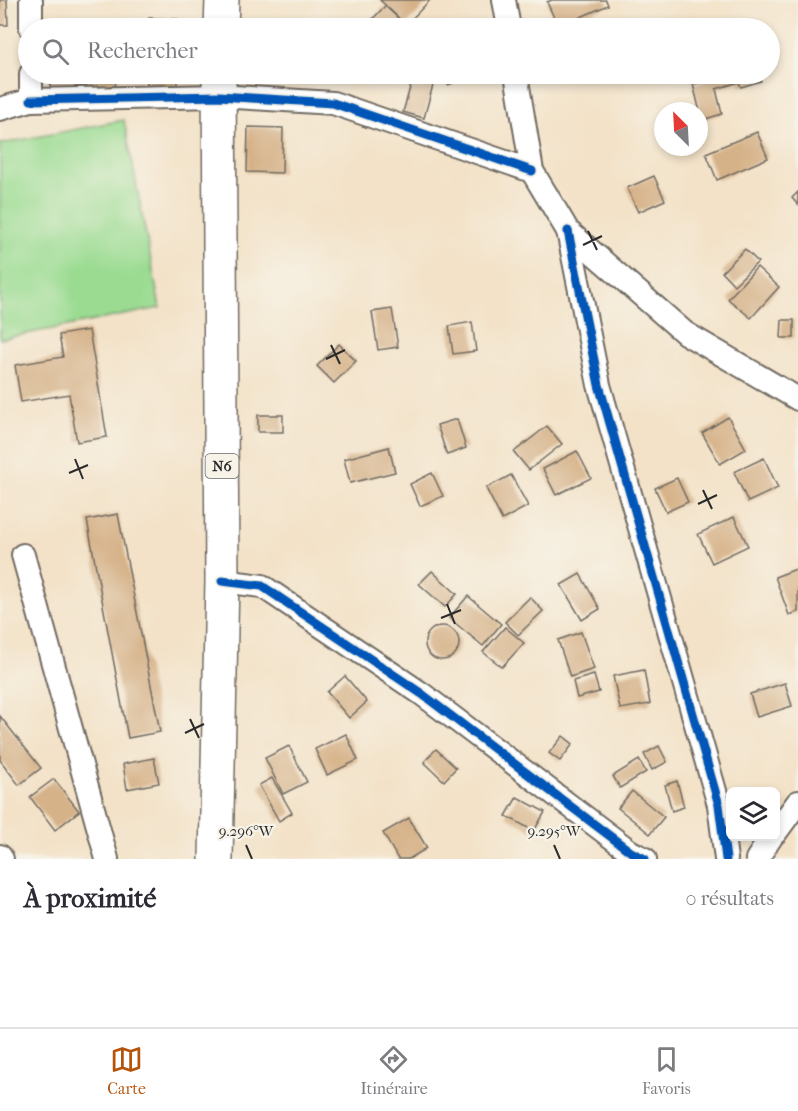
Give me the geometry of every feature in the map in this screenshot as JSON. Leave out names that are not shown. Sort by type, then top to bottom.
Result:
[{"type":"highway","points":[[221,18],[222,0]]},
{"type":"highway","name":"N6","points":[[216,859],[222,581],[219,85]]},
{"type":"street","points":[[31,0],[31,18]]},
{"type":"street","points":[[504,0],[507,18]]},
{"type":"street","points":[[32,84],[32,100]]},
{"type":"street","points":[[518,84],[532,171],[568,231],[685,333],[798,399]]},
{"type":"street","points":[[0,109],[32,100],[219,85],[333,103],[532,171]]},
{"type":"street","points":[[568,231],[599,386],[719,805],[726,859]]},
{"type":"street","points":[[22,555],[106,859]]},
{"type":"street","points":[[222,581],[262,586],[422,694],[631,852],[645,859]]},
{"type":"street","points":[[780,827],[798,802]]},
{"type":"street","points":[[757,859],[769,841]]},
{"type":"green space","points":[[124,120],[160,308],[0,339],[0,144]]},
{"type":"building","points":[[0,0],[7,0],[8,25],[0,25]]},
{"type":"building","points":[[380,0],[430,0],[413,18],[399,18]]},
{"type":"building","points":[[552,0],[606,0],[608,5],[578,18],[554,18],[547,2]]},
{"type":"building","points":[[385,6],[398,18],[374,18]]},
{"type":"building","points":[[50,84],[115,84],[115,92],[50,91]]},
{"type":"building","points":[[147,84],[177,84],[177,91],[147,91]]},
{"type":"building","points":[[411,84],[433,84],[424,118],[403,112]]},
{"type":"building","points":[[693,84],[732,84],[716,89],[722,114],[708,118],[708,102],[698,102]]},
{"type":"building","points":[[248,127],[283,128],[282,173],[247,172]]},
{"type":"building","points":[[757,132],[768,158],[717,180],[707,156],[708,152]]},
{"type":"building","points":[[654,176],[665,200],[638,212],[627,188]]},
{"type":"building","points":[[798,192],[798,205],[792,198]]},
{"type":"building","points":[[745,249],[758,262],[734,285],[722,272]]},
{"type":"building","points":[[757,267],[779,287],[751,318],[728,299]]},
{"type":"building","points":[[392,309],[398,347],[378,350],[372,312]]},
{"type":"building","points":[[782,320],[794,320],[794,338],[781,338]]},
{"type":"building","points":[[472,322],[476,351],[453,354],[449,326]]},
{"type":"building","points":[[89,330],[107,437],[77,442],[69,394],[21,402],[15,365],[63,357],[59,335]]},
{"type":"building","points":[[339,344],[356,361],[334,383],[317,366]]},
{"type":"building","points":[[258,415],[283,415],[283,432],[258,432]]},
{"type":"building","points":[[728,417],[746,449],[720,464],[702,433]]},
{"type":"building","points":[[457,419],[466,448],[447,455],[437,425]]},
{"type":"building","points":[[547,426],[562,444],[529,470],[514,452]]},
{"type":"building","points":[[389,447],[395,472],[350,483],[344,459]]},
{"type":"building","points":[[577,451],[591,478],[556,495],[543,469]]},
{"type":"building","points":[[764,458],[778,488],[748,502],[734,472]]},
{"type":"building","points":[[432,473],[443,496],[420,506],[410,484]]},
{"type":"building","points":[[511,475],[528,506],[502,520],[486,488]]},
{"type":"building","points":[[677,478],[688,502],[666,512],[655,488]]},
{"type":"building","points":[[118,514],[160,732],[128,738],[87,520]]},
{"type":"building","points":[[734,517],[748,546],[712,563],[698,534]]},
{"type":"building","points":[[796,569],[798,612],[789,615],[775,577]]},
{"type":"building","points":[[432,571],[457,594],[445,607],[419,584]]},
{"type":"building","points":[[580,574],[600,609],[582,620],[561,585]]},
{"type":"building","points":[[468,596],[501,624],[483,646],[449,618]]},
{"type":"building","points":[[530,597],[543,611],[518,635],[505,622]]},
{"type":"building","points":[[442,626],[454,631],[459,643],[454,655],[442,660],[430,655],[425,643],[430,631]]},
{"type":"building","points":[[505,627],[524,643],[502,667],[483,652]]},
{"type":"building","points":[[581,632],[594,669],[570,677],[558,640]]},
{"type":"building","points":[[644,670],[650,704],[620,709],[613,676]]},
{"type":"building","points":[[594,675],[599,692],[577,698],[573,681]]},
{"type":"building","points":[[345,676],[367,702],[349,718],[327,692]]},
{"type":"building","points":[[785,683],[792,706],[757,717],[750,694]]},
{"type":"building","points":[[0,716],[41,768],[19,785],[0,760]]},
{"type":"building","points":[[346,734],[358,760],[327,775],[315,749]]},
{"type":"building","points":[[563,736],[573,744],[560,761],[549,753]]},
{"type":"building","points":[[289,746],[307,782],[283,794],[265,758]]},
{"type":"building","points":[[659,746],[667,762],[652,770],[644,754]]},
{"type":"building","points":[[436,749],[456,768],[444,781],[424,762]]},
{"type":"building","points":[[154,758],[159,783],[127,789],[123,764]]},
{"type":"building","points":[[639,760],[646,772],[620,788],[613,776]]},
{"type":"building","points":[[272,778],[292,813],[279,821],[259,785]]},
{"type":"building","points":[[54,779],[79,811],[55,830],[30,797]]},
{"type":"building","points":[[677,781],[684,807],[672,811],[665,785]]},
{"type":"building","points":[[632,791],[664,817],[650,834],[618,808]]},
{"type":"building","points":[[517,797],[545,812],[534,831],[506,816]]},
{"type":"building","points":[[409,818],[427,848],[409,859],[398,859],[383,833]]},
{"type":"cycle path","points":[[31,100],[219,96],[333,103],[532,171]]},
{"type":"cycle path","points":[[568,231],[599,385],[719,805],[726,859]]},
{"type":"cycle path","points":[[222,581],[262,586],[422,694],[631,852],[645,859]]}]
